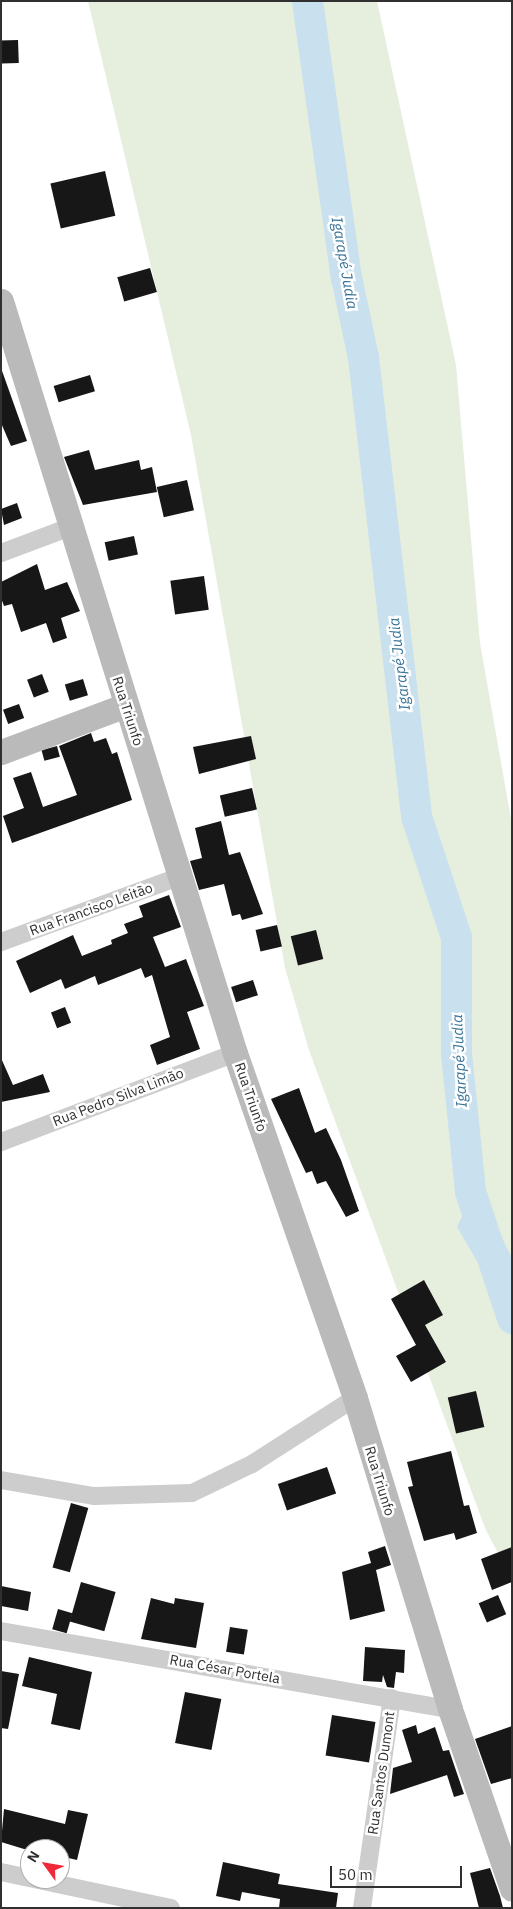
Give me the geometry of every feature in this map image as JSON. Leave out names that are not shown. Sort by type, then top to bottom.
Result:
[{"type":"street","name":"Rua Triunfo","points":[[1,301],[8,348],[70,527],[182,876],[235,1053],[355,1398],[450,1709],[512,1889]]},
{"type":"street","points":[[1,553],[70,527]]},
{"type":"street","points":[[1,752],[126,705]]},
{"type":"street","name":"Rua Francisco Leitão","points":[[1,942],[182,876]]},
{"type":"street","name":"Rua Pedro Silva Limão","points":[[1,1142],[235,1053]]},
{"type":"street","points":[[1,1480],[94,1496],[192,1493],[252,1464],[355,1398]]},
{"type":"street","name":"Rua César Portela","points":[[1,1631],[450,1709]]},
{"type":"street","name":"Rua Santos Dumont","points":[[362,1908],[392,1698]]},
{"type":"street","points":[[1,1872],[20,1876]]},
{"type":"street","points":[[70,1887],[171,1908]]},
{"type":"green space","points":[[88,1],[377,1],[456,365],[480,643],[512,825],[512,1580],[485,1528],[309,1050],[285,968],[191,435]]},
{"type":"water","points":[[484,1202],[512,1258],[512,1318],[508,1320],[501,1309],[503,1296],[498,1284],[477,1261],[457,1227],[466,1208]]},
{"type":"building","points":[[18,40],[19,63],[2,64],[1,41]]},
{"type":"building","points":[[105,171],[115,216],[61,228],[50,184]]},
{"type":"building","points":[[150,268],[157,292],[124,301],[117,277]]},
{"type":"building","points":[[1,368],[27,441],[11,446],[1,423]]},
{"type":"building","points":[[90,375],[95,391],[59,402],[54,386]]},
{"type":"building","points":[[89,450],[95,470],[139,460],[141,470],[152,467],[157,492],[83,505],[64,457]]},
{"type":"building","points":[[187,480],[194,510],[164,517],[157,487]]},
{"type":"building","points":[[17,503],[22,518],[4,525],[1,509]]},
{"type":"building","points":[[134,536],[138,555],[109,561],[105,542]]},
{"type":"building","points":[[37,564],[45,590],[67,582],[80,611],[61,618],[67,638],[53,643],[46,623],[21,632],[12,604],[4,606],[1,598],[1,582]]},
{"type":"building","points":[[204,576],[209,610],[175,614],[170,581]]},
{"type":"building","points":[[42,674],[49,692],[34,697],[27,680]]},
{"type":"building","points":[[83,679],[88,695],[70,701],[65,685]]},
{"type":"building","points":[[19,704],[24,718],[8,724],[3,710]]},
{"type":"building","points":[[91,733],[94,742],[106,738],[112,754],[117,752],[132,800],[12,843],[3,816],[24,808],[13,778],[31,772],[43,807],[77,795],[59,746]]},
{"type":"building","points":[[251,736],[256,759],[199,774],[193,747]]},
{"type":"building","points":[[57,746],[60,757],[44,761],[42,750]]},
{"type":"building","points":[[252,788],[257,809],[225,817],[220,795]]},
{"type":"building","points":[[221,821],[229,855],[240,852],[263,914],[242,920],[240,914],[232,916],[224,884],[199,890],[190,861],[202,858],[195,828]]},
{"type":"building","points":[[169,895],[181,927],[153,937],[165,967],[186,959],[204,1006],[187,1012],[200,1049],[157,1065],[150,1045],[170,1037],[152,975],[145,978],[141,968],[98,985],[95,976],[65,989],[61,979],[30,993],[16,961],[73,935],[82,956],[112,944],[111,940],[128,933],[124,924],[143,917],[139,906]]},
{"type":"building","points":[[277,925],[282,946],[261,951],[256,930]]},
{"type":"building","points":[[316,930],[323,959],[298,965],[291,936]]},
{"type":"building","points":[[253,980],[258,995],[236,1002],[231,987]]},
{"type":"building","points":[[65,1007],[71,1023],[57,1028],[51,1012]]},
{"type":"building","points":[[1,1058],[13,1085],[43,1074],[50,1092],[1,1102]]},
{"type":"building","points":[[299,1088],[315,1133],[326,1128],[341,1160],[359,1211],[346,1217],[326,1181],[317,1184],[312,1171],[306,1173],[271,1099]]},
{"type":"building","points":[[424,1280],[443,1315],[425,1325],[446,1362],[411,1382],[396,1356],[416,1345],[391,1299]]},
{"type":"building","points":[[476,1391],[484,1427],[456,1434],[448,1398]]},
{"type":"building","points":[[451,1451],[464,1506],[469,1505],[477,1533],[456,1540],[454,1533],[424,1541],[408,1487],[413,1486],[407,1462]]},
{"type":"building","points":[[327,1467],[336,1493],[287,1510],[278,1484]]},
{"type":"building","points":[[71,1503],[88,1508],[70,1572],[53,1567]]},
{"type":"building","points":[[385,1546],[391,1565],[376,1570],[385,1611],[350,1620],[342,1572],[371,1563],[368,1552]]},
{"type":"building","points":[[512,1547],[512,1582],[492,1590],[481,1559]]},
{"type":"building","points":[[81,1582],[116,1592],[104,1631],[70,1621]]},
{"type":"building","points":[[1,1586],[31,1592],[28,1611],[1,1606]]},
{"type":"building","points":[[498,1595],[506,1614],[487,1623],[479,1603]]},
{"type":"building","points":[[151,1598],[174,1604],[175,1598],[204,1603],[196,1648],[141,1639]]},
{"type":"building","points":[[58,1609],[72,1613],[67,1633],[52,1629]]},
{"type":"building","points":[[230,1627],[248,1630],[244,1655],[226,1652]]},
{"type":"building","points":[[365,1647],[405,1650],[404,1673],[396,1672],[394,1688],[387,1687],[383,1675],[382,1682],[363,1681]]},
{"type":"building","points":[[29,1657],[92,1672],[80,1730],[51,1724],[57,1694],[22,1686]]},
{"type":"building","points":[[1,1671],[19,1674],[8,1729],[1,1728]]},
{"type":"building","points":[[185,1692],[221,1699],[211,1750],[175,1743]]},
{"type":"building","points":[[332,1715],[375,1722],[369,1762],[326,1755]]},
{"type":"building","points":[[416,1725],[418,1734],[435,1727],[443,1751],[449,1750],[464,1794],[454,1797],[447,1775],[390,1794],[393,1768],[412,1762],[402,1730]]},
{"type":"building","points":[[512,1726],[512,1778],[491,1784],[475,1739]]},
{"type":"building","points":[[4,1809],[65,1824],[68,1810],[88,1814],[77,1860],[70,1858],[70,1839],[20,1839],[20,1848],[1,1842]]},
{"type":"building","points":[[223,1862],[280,1874],[278,1884],[338,1893],[336,1908],[279,1908],[280,1899],[242,1892],[240,1901],[216,1896]]},
{"type":"building","points":[[490,1868],[503,1908],[479,1908],[470,1873]]},
{"type":"waterway","name":"Igarapé Judia","points":[[307,1],[346,277],[363,357],[416,816],[456,937],[456,1053],[470,1191],[512,1318]]}]
